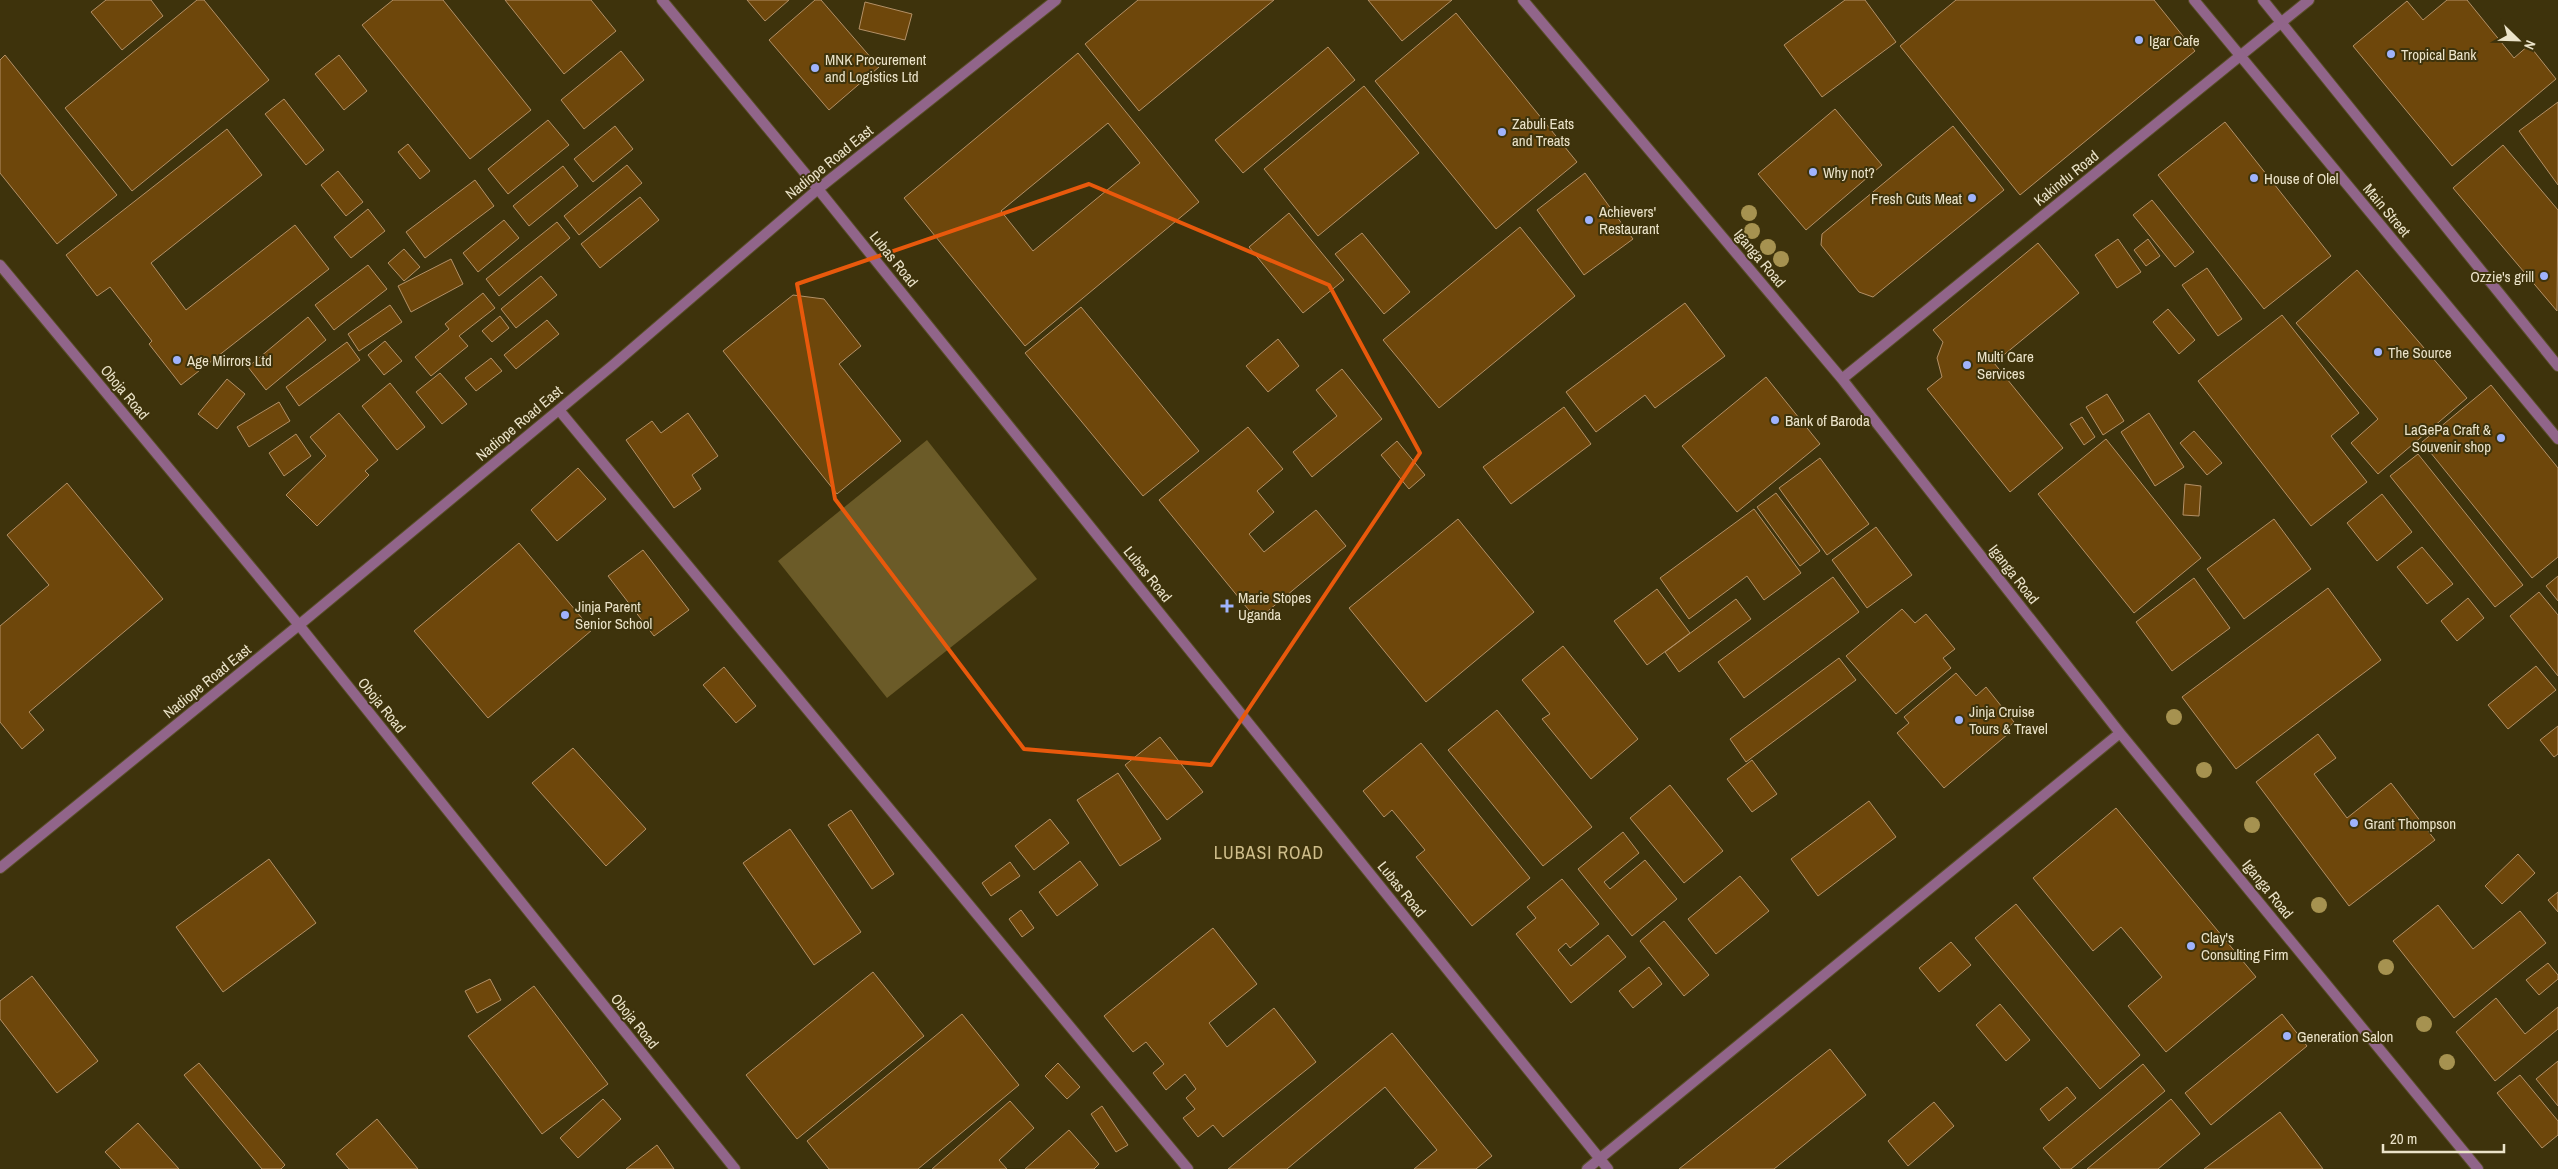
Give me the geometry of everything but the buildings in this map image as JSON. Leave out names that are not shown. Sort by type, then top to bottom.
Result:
[{"type":"street","name":"Lubas Road","points":[[662,0],[818,189],[1608,1169]]},
{"type":"street","name":"Nadiope Road East","points":[[0,868],[299,625],[559,410],[818,189],[1056,0]]},
{"type":"street","name":"Iganga Road","points":[[1523,0],[1842,379],[2120,733],[2478,1169]]},
{"type":"street","name":"Main Street","points":[[2194,0],[2558,440]]},
{"type":"street","points":[[2262,0],[2558,366]]},
{"type":"street","name":"Kakindu Road","points":[[1842,379],[2309,0]]},
{"type":"street","name":"Oboja Road","points":[[0,265],[299,625],[735,1169]]},
{"type":"street","points":[[559,410],[1188,1169]]},
{"type":"street","points":[[1587,1169],[2120,733]]},
{"type":"highlighted area","points":[[1089,184],[1329,285],[1420,453],[1211,765],[1024,749],[835,499],[797,284]]},
{"type":"shaded area","points":[[927,440],[1037,579],[887,698],[778,561]]},
{"type":"place","name":"Igar Cafe","points":[[2139,40]]},
{"type":"place","name":"Tropical Bank","points":[[2391,54]]},
{"type":"place","name":"MNK Procurement and Logistics Ltd","points":[[815,68]]},
{"type":"place","name":"Zabuli Eats and Treats","points":[[1502,132]]},
{"type":"place","name":"Why not?","points":[[1813,172]]},
{"type":"place","name":"House of Olel","points":[[2254,178]]},
{"type":"place","name":"Fresh Cuts Meat","points":[[1972,198]]},
{"type":"place","name":"Achievers' Restaurant","points":[[1589,220]]},
{"type":"place","name":"Ozzie's grill","points":[[2544,276]]},
{"type":"place","name":"The Source","points":[[2378,352]]},
{"type":"place","name":"Age Mirrors Ltd","points":[[177,360]]},
{"type":"place","name":"Multi Care Services","points":[[1967,365]]},
{"type":"place","name":"Bank of Baroda","points":[[1775,420]]},
{"type":"place","name":"LaGePa Craft & Souvenir shop","points":[[2501,438]]},
{"type":"place","name":"Marie Stopes Uganda","points":[[1227,606]]},
{"type":"place","name":"Jinja Parent Senior School","points":[[565,615]]},
{"type":"place","name":"Jinja Cruise Tours & Travel","points":[[1959,720]]},
{"type":"place","name":"Grant Thompson","points":[[2354,823]]},
{"type":"place","name":"Clay's Consulting Firm","points":[[2191,946]]},
{"type":"place","name":"Generation Salon","points":[[2287,1036]]},
{"type":"district","name":"LUBASI ROAD","points":[[1269,852]]}]
